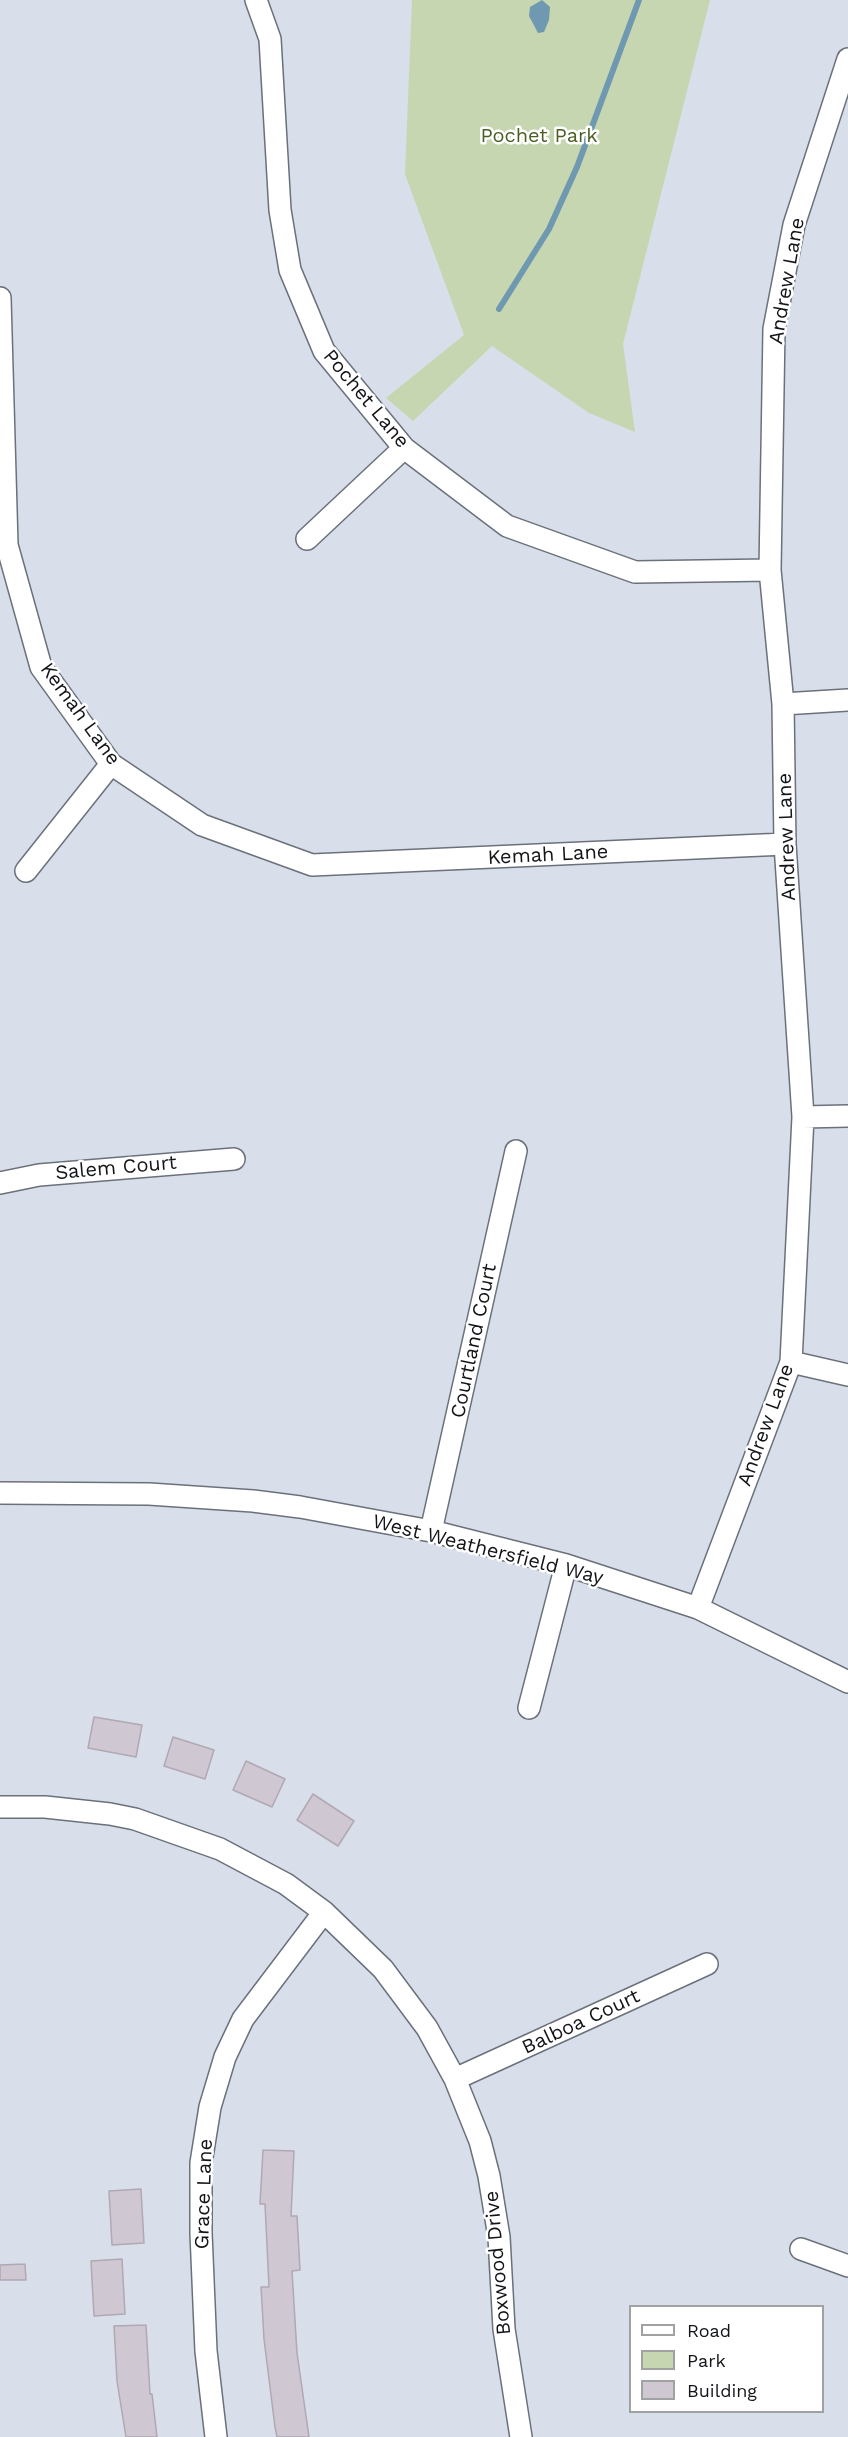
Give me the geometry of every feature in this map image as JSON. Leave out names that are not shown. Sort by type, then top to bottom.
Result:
[{"type":"street","name":"Pochet Lane","points":[[256,0],[270,39],[280,210],[290,270],[324,351],[404,448],[507,526],[635,572],[770,570]]},
{"type":"street","name":"Andrew Lane","points":[[698,1608],[791,1362],[803,1117],[785,844],[783,704],[770,570],[774,329],[794,225],[848,59]]},
{"type":"street","name":"Kemah Lane","points":[[0,298],[7,545],[41,666],[111,764],[202,825],[312,865],[785,844]]},
{"type":"street","points":[[307,539],[404,448]]},
{"type":"street","points":[[783,704],[848,700]]},
{"type":"street","points":[[26,871],[111,764]]},
{"type":"street","points":[[803,1117],[848,1116]]},
{"type":"street","name":"Courtland Court","points":[[431,1531],[516,1151]]},
{"type":"street","name":"Salem Court","points":[[0,1183],[61,1173],[234,1159]]},
{"type":"street","points":[[791,1362],[848,1375]]},
{"type":"street","name":"West Weathersfield Way","points":[[0,1493],[149,1494],[253,1501],[431,1531],[566,1565],[698,1608],[848,1682]]},
{"type":"street","points":[[529,1708],[566,1565]]},
{"type":"street","name":"Boxwood Drive","points":[[0,1807],[45,1807],[110,1814],[194,1838],[286,1884],[324,1912],[383,1969],[427,2028],[455,2079],[480,2141],[489,2176],[499,2237],[508,2366],[521,2437]]},
{"type":"street","name":"Grace Lane","points":[[216,2437],[206,2351],[201,2233],[201,2163],[210,2107],[225,2057],[243,2019],[324,1912]]},
{"type":"street","name":"Balboa Court","points":[[455,2079],[707,1964]]},
{"type":"street","points":[[801,2249],[848,2266]]},
{"type":"green space","name":"Pochet Park","points":[[412,0],[710,0],[623,344],[635,432],[589,413],[492,346],[413,421],[386,398],[464,335],[405,174]]},
{"type":"water","points":[[542,0],[550,7],[549,20],[544,32],[538,33],[529,16],[530,7]]},
{"type":"building","points":[[94,1717],[142,1725],[136,1757],[88,1748]]},
{"type":"building","points":[[173,1737],[214,1750],[205,1779],[164,1766]]},
{"type":"building","points":[[246,1761],[285,1779],[272,1807],[233,1790]]},
{"type":"building","points":[[313,1794],[354,1821],[338,1846],[297,1820]]},
{"type":"building","points":[[263,2150],[294,2151],[291,2216],[297,2216],[300,2270],[292,2271],[297,2353],[309,2437],[277,2437],[275,2427],[264,2339],[261,2287],[269,2287],[265,2204],[260,2204]]},
{"type":"building","points":[[141,2189],[144,2243],[112,2245],[109,2191]]},
{"type":"building","points":[[122,2259],[125,2314],[94,2316],[91,2261]]},
{"type":"building","points":[[25,2264],[26,2280],[0,2280],[0,2265]]},
{"type":"building","points":[[146,2325],[150,2394],[152,2394],[157,2437],[126,2437],[117,2381],[114,2326]]},
{"type":"waterway","points":[[499,309],[549,229],[577,167],[639,0]]}]
